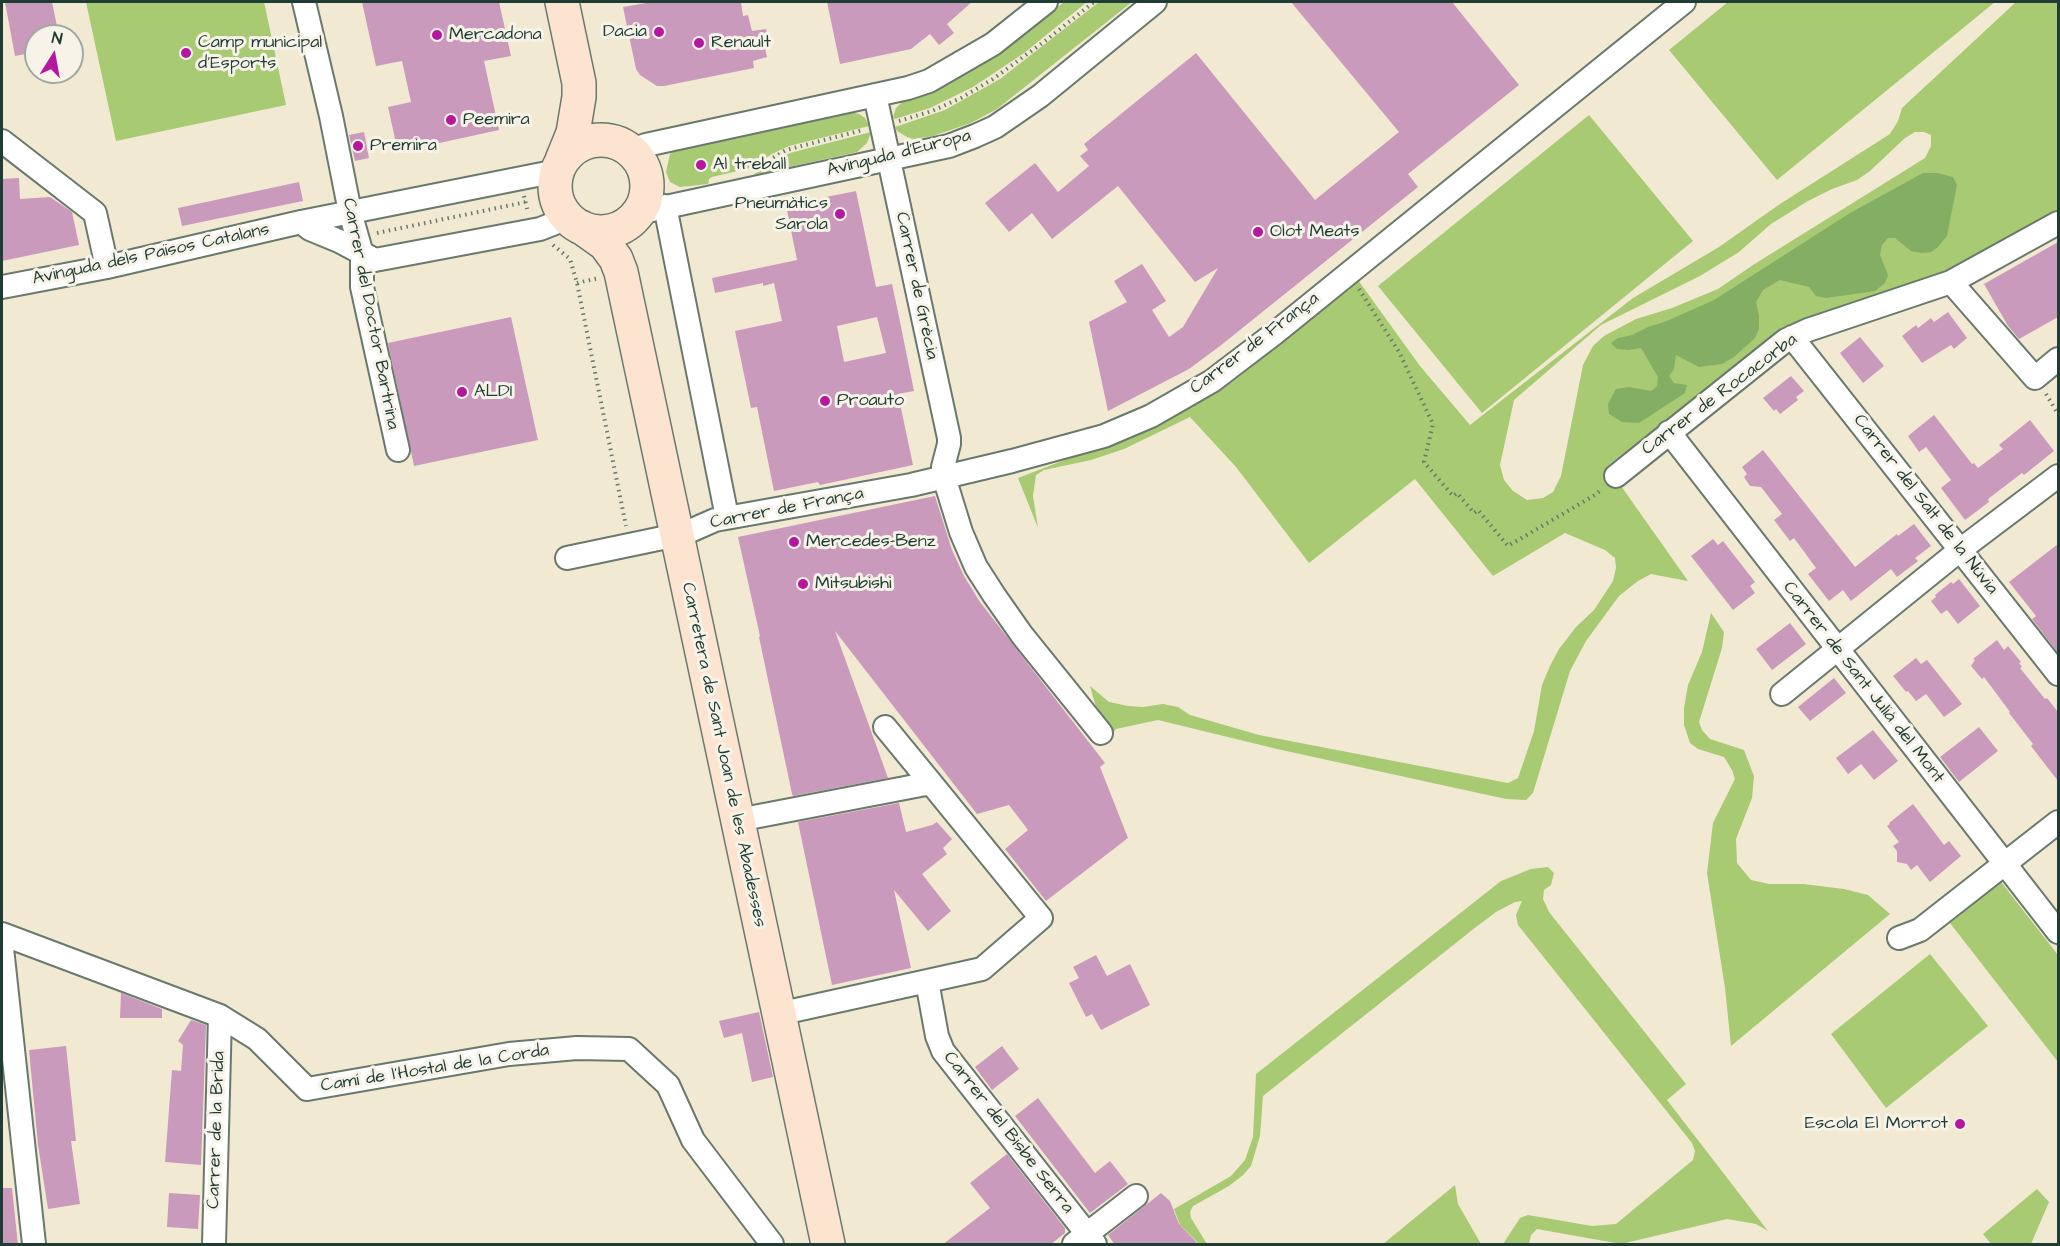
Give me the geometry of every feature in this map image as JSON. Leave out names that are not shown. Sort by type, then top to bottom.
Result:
[{"type":"main road","points":[[562,2],[579,83],[590,109],[644,169],[647,180],[645,213],[612,231],[591,231],[563,225],[562,210],[555,191],[560,166],[576,119],[579,83]]},
{"type":"main road","points":[[560,166],[570,151],[593,140],[605,140],[624,147]]},
{"type":"main road","name":"Carretera de Sant Joan de les Abadesses","points":[[618,265],[622,242],[645,213]]},
{"type":"main road","name":"Carretera de Sant Joan de les Abadesses","points":[[563,225],[605,244],[618,265],[828,1245]]},
{"type":"street","name":"Carrer del Doctor Bartrina","points":[[304,2],[331,116],[350,212],[360,246],[362,287],[398,450]]},
{"type":"street","points":[[624,147],[646,145],[908,88],[929,81],[993,44],[1046,2]]},
{"type":"street","name":"Avinguda d'Europa","points":[[645,213],[950,146],[994,127],[1040,96],[1155,2]]},
{"type":"street","name":"Carrer de França","points":[[567,558],[677,535],[707,522],[727,517],[911,485],[1012,461],[1104,436],[1151,416],[1212,381],[1684,2]]},
{"type":"street","name":"Carrer de Grècia","points":[[875,95],[949,438],[943,467],[944,477]]},
{"type":"street","points":[[2,141],[95,213],[107,267]]},
{"type":"street","name":"Avinguda dels Països Catalans","points":[[2,286],[107,267],[301,222],[520,178],[560,166]]},
{"type":"street","points":[[645,213],[727,517]]},
{"type":"street","points":[[301,222],[310,229],[339,241],[360,246],[375,260],[563,225]]},
{"type":"street","name":"Carrer de Rocacorba","points":[[1616,476],[1792,337],[1951,282],[2058,223]]},
{"type":"street","points":[[1951,282],[2035,378],[2058,358]]},
{"type":"street","name":"Carrer del Salt de la Núvia","points":[[1792,337],[2058,674]]},
{"type":"street","name":"Carrer de Sant Julià del Mont","points":[[1669,432],[2058,932]]},
{"type":"street","points":[[1782,694],[1960,550],[2058,476]]},
{"type":"street","points":[[944,477],[961,532],[976,567],[1022,635],[1101,733]]},
{"type":"street","points":[[778,1014],[982,969],[1041,918],[885,727]]},
{"type":"street","points":[[738,820],[931,783]]},
{"type":"street","points":[[1899,938],[1920,930],[2058,822]]},
{"type":"street","name":"Camí de l'Hostal de la Corda","points":[[2,934],[220,1016],[257,1039],[307,1089],[509,1054],[577,1048],[629,1049],[669,1085],[693,1140],[772,1245]]},
{"type":"street","points":[[2,948],[9,1087],[34,1245]]},
{"type":"street","name":"Carrer del Bisbe Serra","points":[[927,981],[937,1036],[943,1051],[1086,1241]]},
{"type":"street","name":"Carrer de la Brida","points":[[214,1245],[220,1016]]},
{"type":"street","points":[[1086,1241],[1136,1196]]},
{"type":"path","points":[[754,170],[786,150],[882,126],[932,111],[961,98],[993,79],[1094,2]]},
{"type":"path","points":[[520,178],[529,219],[563,225]]},
{"type":"path","points":[[360,246],[526,202]]},
{"type":"path","points":[[563,225],[547,240],[570,259],[577,283]]},
{"type":"path","points":[[1347,274],[1366,299],[1399,352],[1433,424],[1424,462],[1453,496],[1457,493],[1474,513],[1478,510],[1508,546],[1595,495],[1616,476]]},
{"type":"green space","name":"Camp municipal d'Esports","points":[[86,2],[264,2],[286,105],[116,141]]},
{"type":"green space","points":[[1064,2],[1087,2],[1024,53],[973,87],[930,108],[895,119],[893,117],[896,108],[902,102],[949,82],[1003,50]]},
{"type":"green space","points":[[1099,2],[1132,2],[997,109],[971,123],[933,136],[913,139],[897,131],[895,127],[945,110],[1000,79]]},
{"type":"green space","points":[[1728,2],[1995,2],[1777,180],[1669,50]]},
{"type":"green space","points":[[2016,2],[2058,2],[2058,210],[1952,269],[1788,327],[1607,466],[1688,581],[1651,574],[1619,596],[1586,641],[1570,671],[1533,793],[1526,800],[1506,799],[1277,749],[1158,720],[1116,729],[1106,742],[1090,686],[1109,702],[1128,706],[1143,707],[1163,704],[1178,707],[1190,715],[1259,735],[1508,783],[1518,778],[1534,731],[1542,685],[1550,666],[1559,649],[1576,627],[1594,610],[1613,581],[1616,568],[1615,558],[1605,550],[1565,533],[1493,576],[1415,479],[1309,563],[1236,467],[1190,417],[1124,449],[1091,460],[1044,470],[1036,475],[1033,496],[1038,528],[1018,478],[1177,415],[1232,382],[1358,280],[1420,366],[1470,425],[1633,298],[1719,247],[1780,204],[1890,134],[1898,121],[1902,108]],"holes":[[[1915,132],[1931,135],[1931,146],[1925,158],[1718,289],[1672,308],[1636,319],[1604,336],[1593,346],[1583,365],[1561,476],[1553,492],[1543,498],[1527,500],[1513,491],[1504,480],[1500,465],[1514,400],[1601,325],[1700,276],[1739,252],[1771,224],[1808,201],[1857,180],[1905,138]]]},
{"type":"green space","points":[[846,111],[859,114],[865,118],[869,126],[789,146],[750,168],[712,177],[708,184],[680,187],[670,182],[666,172],[670,154],[678,148]]},
{"type":"green space","points":[[1589,115],[1693,241],[1482,413],[1378,286]]},
{"type":"green space","points":[[871,132],[867,143],[857,152],[753,175],[773,161],[790,153]]},
{"type":"green space","points":[[1923,173],[1937,173],[1953,177],[1957,185],[1947,236],[1937,248],[1931,252],[1911,251],[1895,238],[1888,238],[1882,245],[1880,255],[1888,275],[1885,283],[1875,291],[1826,298],[1816,296],[1809,287],[1780,280],[1763,290],[1756,302],[1759,329],[1755,338],[1734,357],[1722,364],[1699,367],[1676,355],[1674,369],[1669,376],[1674,383],[1687,385],[1685,393],[1639,423],[1622,422],[1609,414],[1608,404],[1616,389],[1629,387],[1651,391],[1657,386],[1658,377],[1641,348],[1617,349],[1611,343],[1618,338],[1632,335],[1714,300],[1850,213]]},
{"type":"green space","points":[[1711,613],[1724,632],[1722,648],[1699,722],[1702,730],[1710,739],[1744,750],[1754,776],[1752,798],[1736,839],[1737,863],[1751,880],[1769,884],[1803,884],[1844,889],[1868,895],[1890,914],[1731,1046],[1725,988],[1707,873],[1713,823],[1735,779],[1724,757],[1698,749],[1690,743],[1684,725],[1688,685],[1702,652]]},
{"type":"green space","points":[[1548,867],[1554,873],[1551,885],[1544,890],[1543,899],[1549,912],[1686,1084],[1667,1100],[1768,1231],[1756,1224],[1727,1219],[1621,1244],[1537,1229],[1531,1235],[1529,1244],[1503,1244],[1520,1218],[1528,1215],[1592,1226],[1616,1224],[1693,1160],[1695,1151],[1692,1143],[1518,925],[1516,915],[1522,901],[1515,902],[1496,912],[1476,927],[1263,1096],[1260,1136],[1251,1166],[1229,1186],[1193,1206],[1190,1212],[1191,1218],[1207,1244],[1199,1244],[1180,1225],[1174,1209],[1231,1176],[1245,1160],[1253,1137],[1256,1074],[1501,881],[1531,869]]},
{"type":"green space","points":[[2001,882],[2058,955],[2058,1062],[1950,923]]},
{"type":"green space","points":[[1930,954],[1988,1026],[1886,1108],[1831,1034]]},
{"type":"green space","points":[[1455,1185],[1458,1204],[1481,1244],[1383,1244]]},
{"type":"green space","points":[[2037,1189],[2049,1202],[2031,1244],[1991,1244],[1983,1234]]},
{"type":"building","points":[[5,2],[52,2],[57,24],[24,24],[24,54],[15,56]]},
{"type":"building","points":[[362,2],[499,2],[511,56],[484,61],[499,130],[398,152],[388,107],[411,102],[402,61],[376,66]]},
{"type":"building","name":"Renault","points":[[652,2],[741,2],[743,16],[748,15],[752,31],[766,29],[769,43],[764,44],[767,57],[753,61],[754,68],[657,86],[640,75],[636,69],[623,7]]},
{"type":"building","points":[[827,2],[972,2],[947,24],[954,33],[939,45],[930,34],[911,49],[840,64]]},
{"type":"building","name":"Olot Meats","points":[[1291,2],[1452,2],[1519,85],[1408,174],[1418,187],[1220,346],[1189,369],[1108,411],[1089,322],[1127,302],[1114,281],[1142,264],[1166,301],[1152,310],[1169,337],[1183,327],[1218,268],[1195,282],[1118,186],[1052,239],[1032,213],[1009,232],[985,203],[1035,163],[1058,192],[1089,166],[1080,156],[1088,150],[1084,144],[1196,53],[1315,200],[1399,132]]},
{"type":"building","name":"Premira","points":[[364,132],[369,158],[355,161],[349,135]]},
{"type":"building","points":[[19,178],[20,199],[50,197],[72,212],[79,245],[2,261],[2,179]]},
{"type":"building","points":[[299,182],[303,201],[182,226],[178,208]]},
{"type":"building","name":"Proauto","points":[[856,191],[876,287],[892,284],[898,312],[914,391],[898,394],[913,465],[820,485],[818,482],[774,491],[757,407],[751,408],[735,331],[782,321],[774,283],[763,286],[763,283],[715,293],[712,278],[797,260],[786,205]],"holes":[[[877,317],[886,353],[844,362],[837,326]]]},
{"type":"building","points":[[2058,242],[2058,317],[2019,339],[2008,326],[1984,284]]},
{"type":"building","points":[[1948,312],[1967,338],[1954,349],[1951,345],[1922,363],[1902,336],[1916,325],[1918,328],[1931,318],[1934,322]]},
{"type":"building","name":"ALDI","points":[[511,317],[538,440],[414,466],[388,343]]},
{"type":"building","points":[[1860,337],[1884,366],[1863,383],[1840,353]]},
{"type":"building","points":[[1791,376],[1804,391],[1796,397],[1798,400],[1780,414],[1776,409],[1774,411],[1763,398]]},
{"type":"building","points":[[1934,415],[1972,464],[1974,463],[1978,468],[2003,449],[1999,445],[2030,420],[2054,451],[1988,499],[1989,502],[1965,520],[1941,488],[1951,480],[1926,447],[1919,452],[1908,436]]},
{"type":"building","points":[[1763,450],[1855,567],[1897,534],[1898,536],[1914,524],[1931,546],[1915,558],[1918,561],[1897,577],[1891,569],[1851,601],[1843,590],[1829,601],[1808,574],[1816,568],[1794,538],[1790,541],[1774,520],[1782,514],[1761,487],[1750,486],[1744,477],[1747,474],[1742,467]]},
{"type":"building","points":[[935,496],[952,550],[980,602],[1105,763],[1100,767],[1128,838],[1046,901],[1005,849],[1028,830],[1009,805],[977,814],[835,631],[888,778],[793,796],[792,794],[738,537]]},
{"type":"building","points":[[1713,539],[1718,545],[1723,541],[1755,582],[1750,586],[1755,593],[1733,610],[1691,556]]},
{"type":"building","points":[[2058,544],[2058,653],[2032,619],[2036,616],[2009,582]]},
{"type":"building","points":[[1959,579],[1980,606],[1958,624],[1947,610],[1941,614],[1931,601],[1951,582],[1953,584]]},
{"type":"building","points":[[1790,623],[1806,644],[1772,670],[1756,649]]},
{"type":"building","points":[[1997,640],[2004,650],[2008,646],[2021,662],[2019,663],[2022,667],[2020,668],[2058,712],[2058,781],[1984,677],[1982,679],[1971,666],[1975,660],[1973,659]]},
{"type":"building","points":[[1916,658],[1921,664],[1927,660],[1962,704],[1944,717],[1926,694],[1916,701],[1893,676]]},
{"type":"building","points":[[1834,678],[1846,693],[1810,721],[1798,707]]},
{"type":"building","points":[[1979,727],[1998,751],[1959,782],[1940,757]]},
{"type":"building","points":[[1873,730],[1898,761],[1874,780],[1861,764],[1848,774],[1836,758]]},
{"type":"building","points":[[899,803],[906,832],[937,822],[952,839],[943,848],[947,854],[922,874],[951,911],[928,931],[894,890],[911,968],[832,985],[798,822]]},
{"type":"building","points":[[1913,804],[1944,845],[1949,841],[1961,856],[1930,882],[1917,865],[1911,870],[1907,864],[1897,862],[1897,851],[1893,846],[1899,842],[1887,826]]},
{"type":"building","points":[[1096,955],[1107,976],[1130,964],[1150,1005],[1101,1030],[1092,1014],[1086,1017],[1069,983],[1079,978],[1073,967]]},
{"type":"building","points":[[121,993],[162,1009],[162,1018],[120,1018]]},
{"type":"building","points":[[759,1012],[773,1077],[752,1082],[742,1033],[724,1038],[719,1021]]},
{"type":"building","points":[[191,1020],[206,1025],[201,1165],[165,1162],[172,1070],[181,1071],[183,1045],[178,1041]]},
{"type":"building","points":[[66,1046],[76,1141],[71,1141],[80,1204],[48,1209],[38,1145],[29,1050]]},
{"type":"building","points":[[1002,1046],[1019,1069],[992,1090],[975,1067]]},
{"type":"building","points":[[1038,1098],[1095,1173],[1110,1161],[1128,1184],[1090,1213],[1015,1116]]},
{"type":"building","points":[[1007,1154],[1065,1228],[1065,1233],[1050,1245],[942,1245],[990,1208],[970,1183]]},
{"type":"building","points":[[2,1188],[12,1188],[18,1245],[2,1245]]},
{"type":"building","points":[[169,1193],[200,1195],[198,1229],[167,1227]]},
{"type":"building","points":[[1161,1193],[1170,1201],[1179,1224],[1199,1245],[1115,1245],[1108,1235]]},
{"type":"place","name":"Dacia","points":[[659,32]]},
{"type":"place","name":"Mercadona","points":[[437,35]]},
{"type":"place","name":"Renault","points":[[699,43]]},
{"type":"place","name":"Camp municipal d'Esports","points":[[186,53]]},
{"type":"place","name":"Peemira","points":[[451,120]]},
{"type":"place","name":"Premira","points":[[358,146]]},
{"type":"place","name":"Al treball","points":[[701,165]]},
{"type":"place","name":"Pneumàtics Sarola","points":[[840,214]]},
{"type":"place","name":"Olot Meats","points":[[1258,232]]},
{"type":"place","name":"ALDI","points":[[462,392]]},
{"type":"place","name":"Proauto","points":[[825,401]]},
{"type":"place","name":"Mercedes-Benz","points":[[794,542]]},
{"type":"place","name":"Mitsubishi","points":[[803,584]]},
{"type":"place","name":"Escola El Morrot","points":[[1960,1124]]}]
